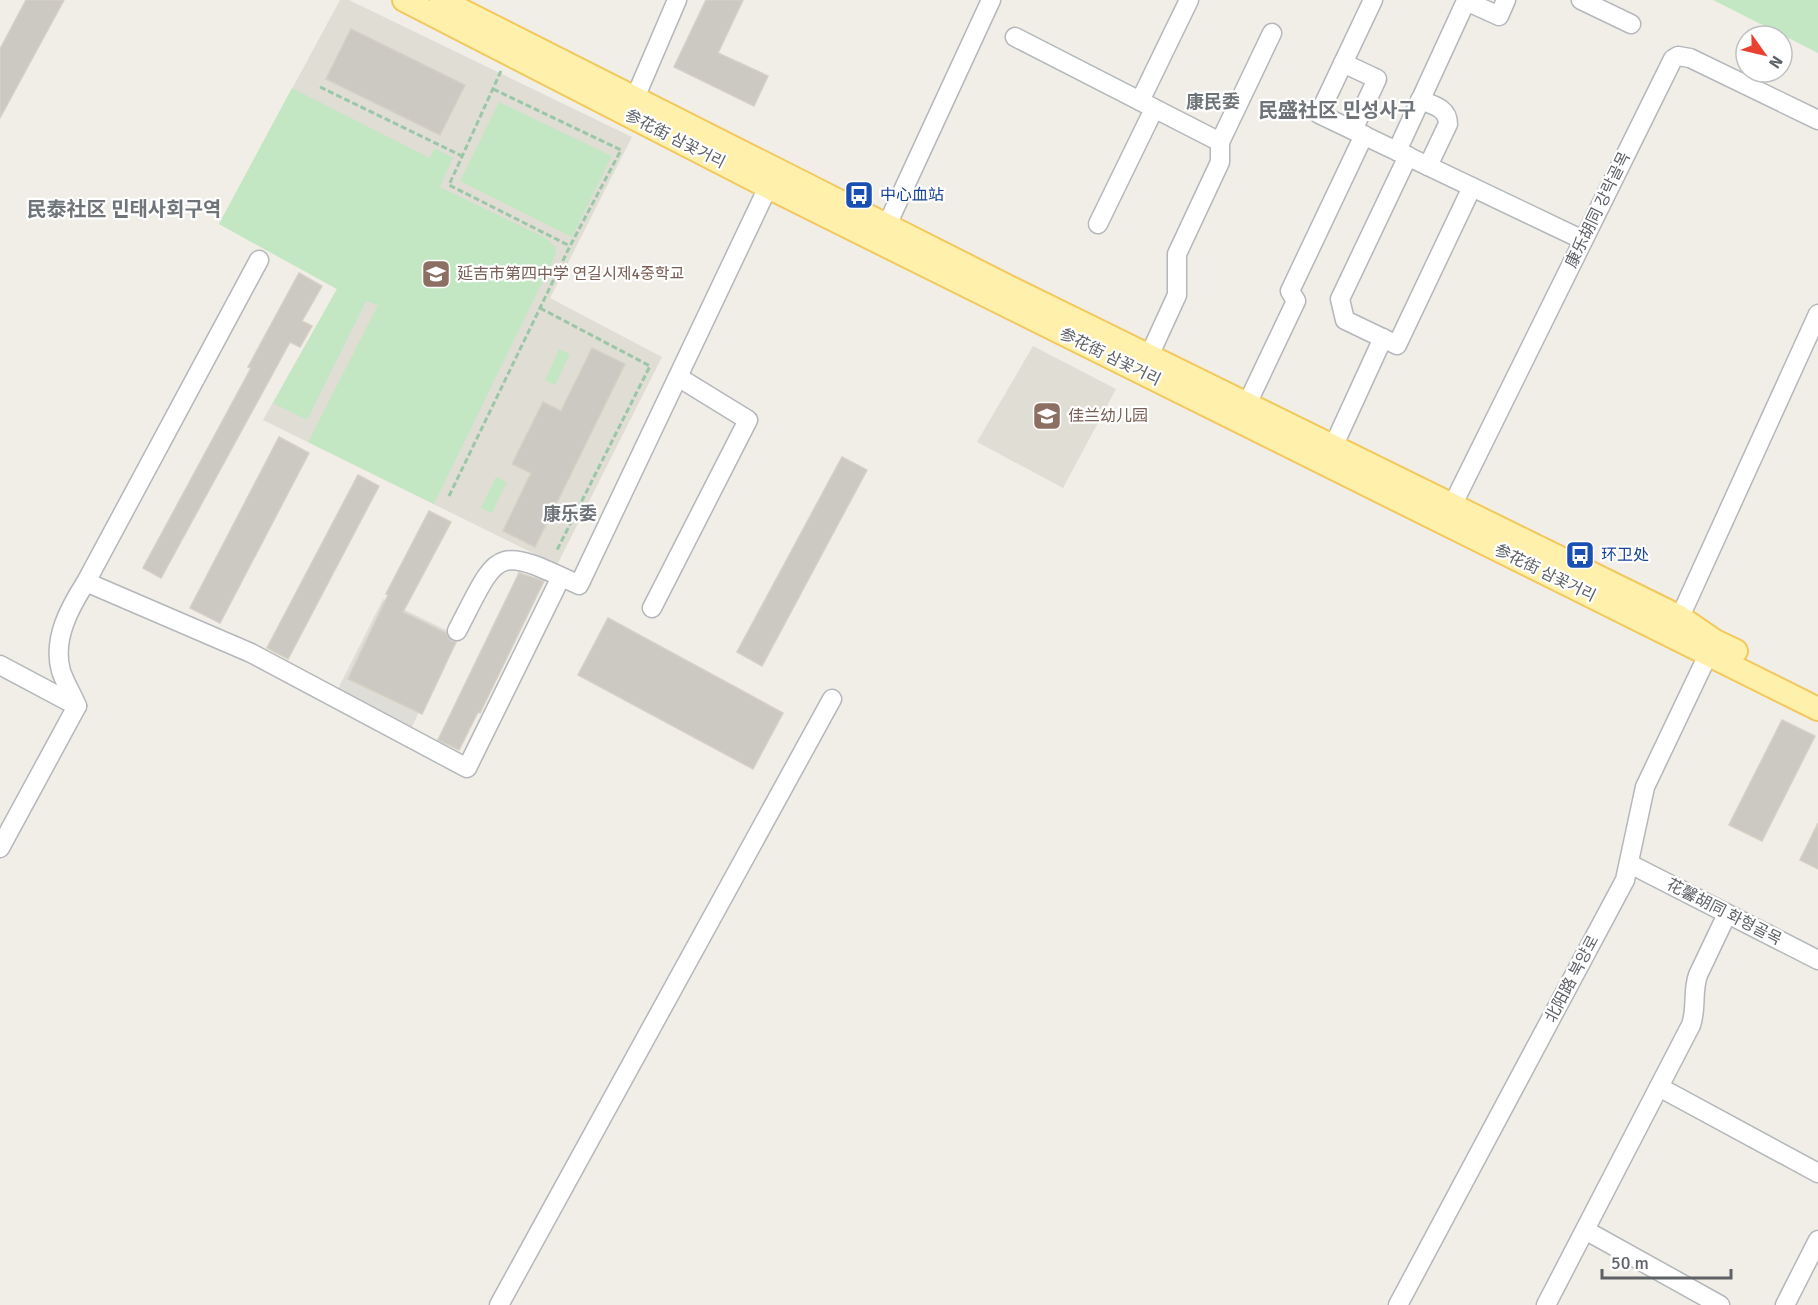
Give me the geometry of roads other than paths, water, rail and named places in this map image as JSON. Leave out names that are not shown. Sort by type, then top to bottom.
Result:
[{"type":"main road","name":"参花街 삼꽃거리","points":[[404,0],[768,187],[1712,647],[1818,692]]},
{"type":"main road","name":"参花街 삼꽃거리","points":[[441,0],[1149,356],[1680,617],[1712,647],[1818,709]]},
{"type":"street","points":[[635,98],[677,0]]},
{"type":"street","points":[[887,225],[991,0]]},
{"type":"street","points":[[1098,224],[1189,0]]},
{"type":"street","points":[[1373,0],[1319,114],[1583,240]]},
{"type":"street","points":[[1472,187],[1397,345],[1345,320],[1340,299],[1402,154],[1420,100],[1467,1],[1499,16],[1506,0]]},
{"type":"street","points":[[1581,0],[1631,24]]},
{"type":"street","points":[[1149,356],[1177,295],[1177,254],[1220,162],[1220,142],[1272,33]]},
{"type":"street","points":[[1015,37],[1220,142]]},
{"type":"street","name":"康乐胡同 강락골목","points":[[1452,506],[1669,66],[1678,56],[1690,58],[1818,120]]},
{"type":"street","points":[[1247,404],[1296,302],[1290,291],[1358,132],[1377,79],[1343,63]]},
{"type":"street","points":[[1420,100],[1443,110],[1448,116],[1448,124],[1428,166]]},
{"type":"street","points":[[457,632],[486,575],[497,563],[507,558],[526,560],[579,585],[768,187]]},
{"type":"street","points":[[77,706],[61,669],[59,643],[68,609],[86,582],[259,260]]},
{"type":"street","points":[[1680,617],[1818,314]]},
{"type":"street","points":[[1333,447],[1383,338]]},
{"type":"street","points":[[652,608],[748,420],[678,377]]},
{"type":"street","points":[[86,582],[251,653],[467,768],[561,577]]},
{"type":"street","name":"北阳路 북양로","points":[[1398,1305],[1625,879],[1645,787],[1712,647]]},
{"type":"street","points":[[0,665],[77,706]]},
{"type":"street","points":[[499,1305],[832,699]]},
{"type":"street","points":[[0,848],[77,706]]},
{"type":"street","name":"花馨胡同 화형골목","points":[[1630,864],[1818,960]]},
{"type":"street","points":[[1546,1305],[1691,1025],[1696,1011],[1694,985],[1727,914]]},
{"type":"street","points":[[1659,1087],[1818,1173]]},
{"type":"street","points":[[1585,1230],[1720,1305]]},
{"type":"street","points":[[1785,1305],[1818,1240]]},
{"type":"place","name":"中心血站","points":[[859,195]]},
{"type":"place","name":"延吉市第四中学 연길시제4중학교","points":[[436,274]]},
{"type":"place","name":"佳兰幼儿园","points":[[1047,416]]},
{"type":"place","name":"环卫处","points":[[1580,555]]},
{"type":"district","name":"康民委","points":[[1213,102]]},
{"type":"district","name":"民盛社区 민성사구","points":[[1337,110]]},
{"type":"district","name":"民泰社区 민태사회구역","points":[[124,209]]},
{"type":"district","name":"康乐委","points":[[570,514]]}]
